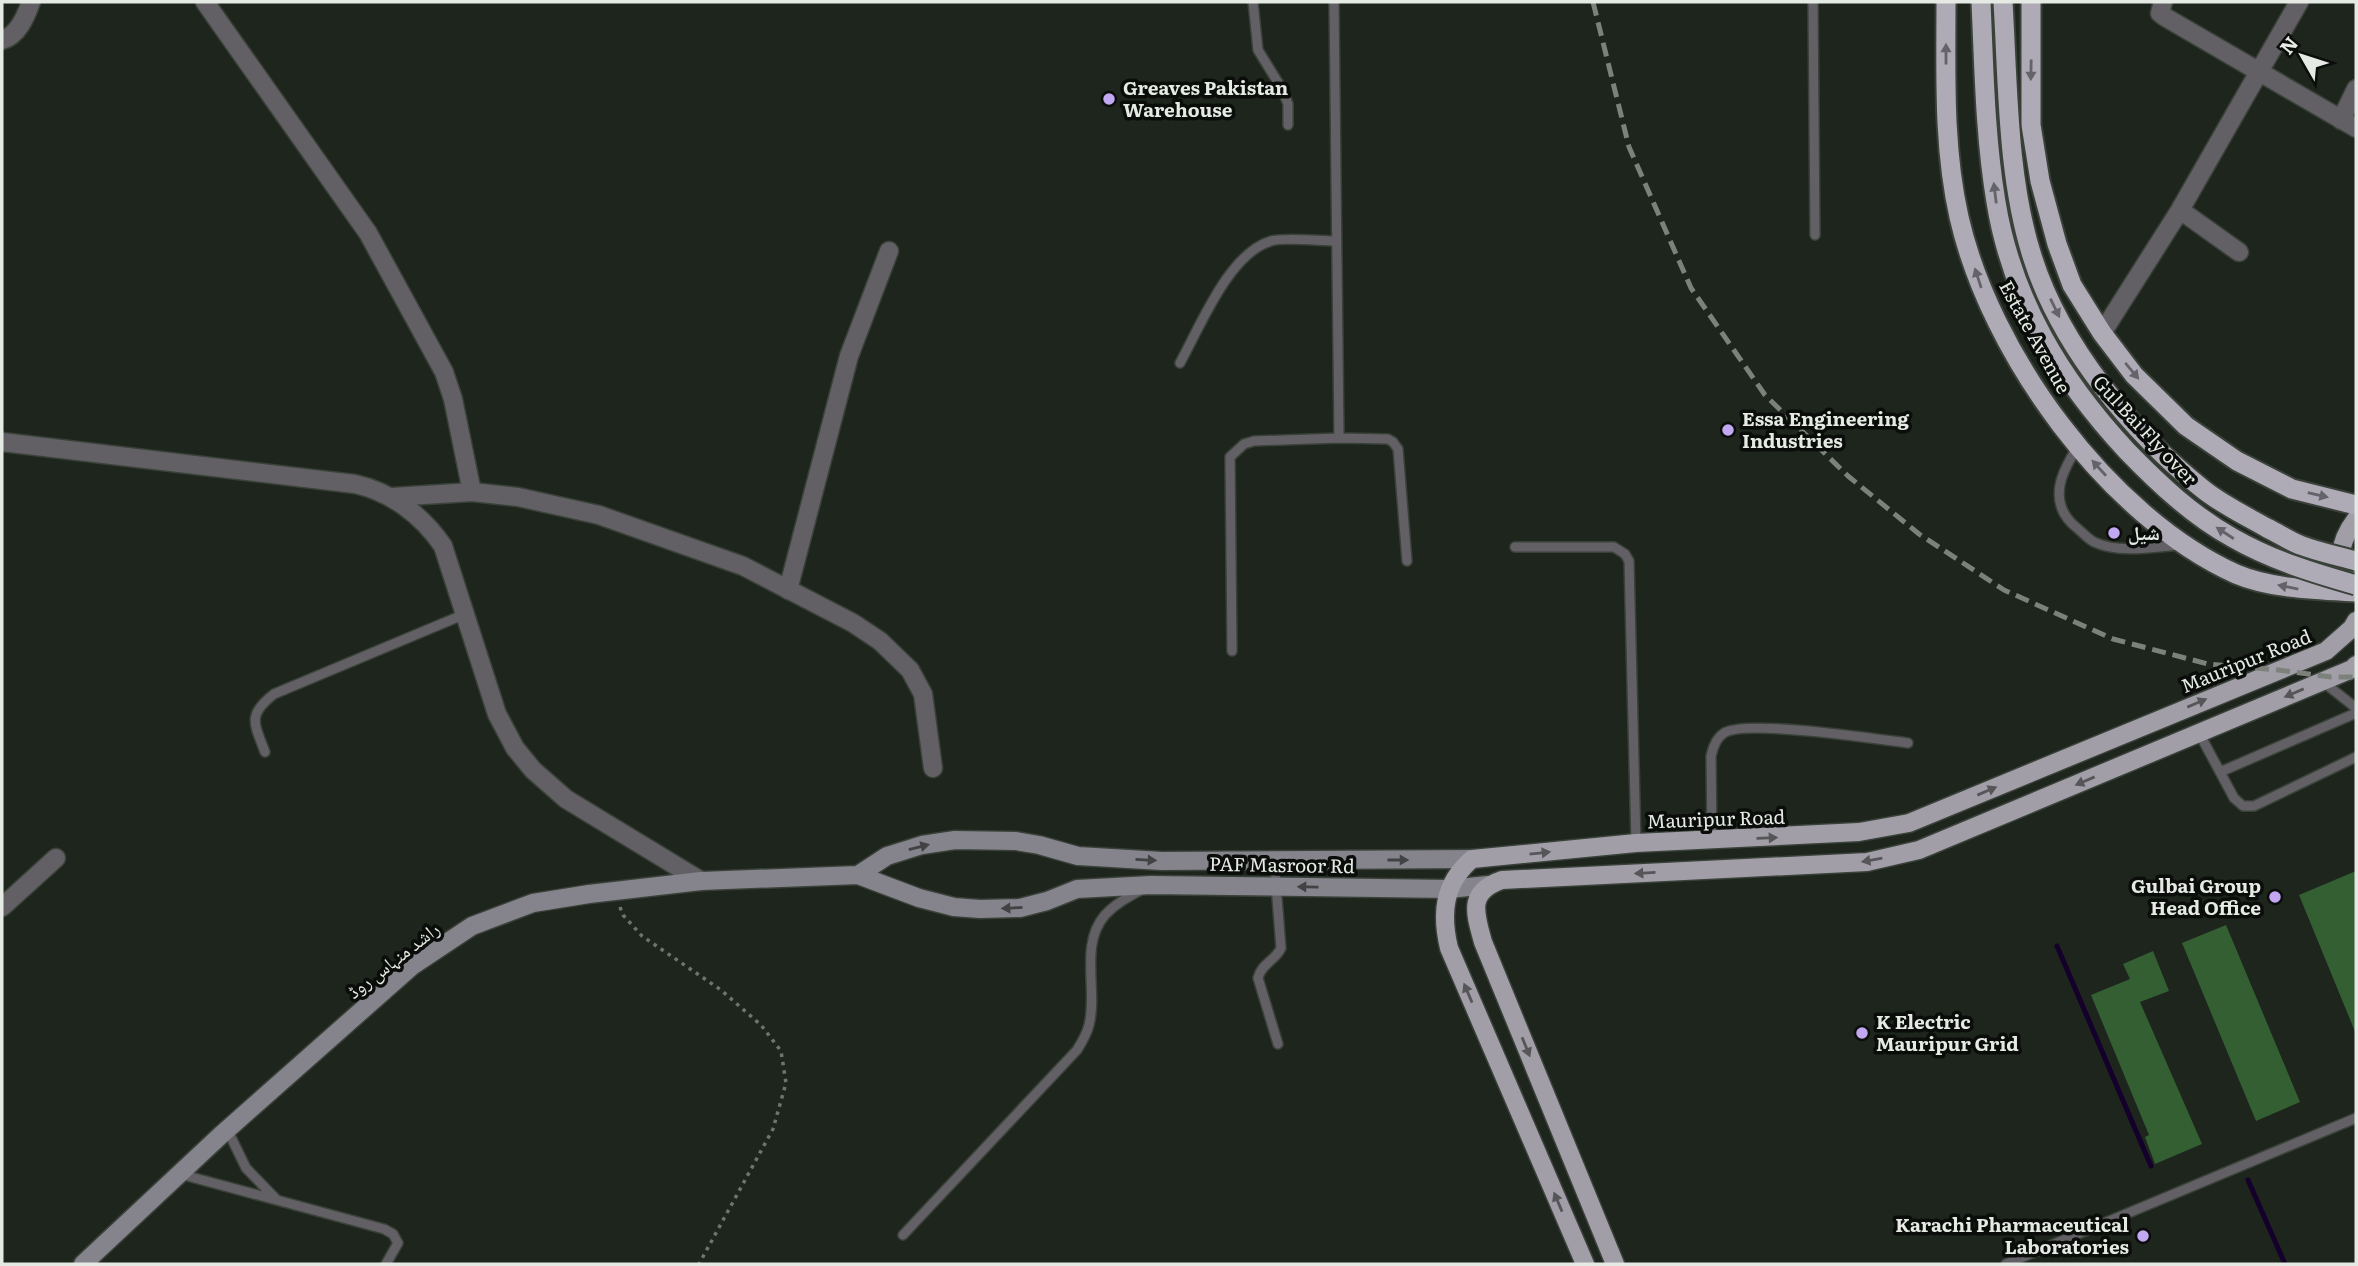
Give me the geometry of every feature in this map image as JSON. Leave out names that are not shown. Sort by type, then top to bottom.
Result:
[{"type":"highway","name":"Estate Avenue","points":[[1946,2],[1947,138],[1959,218],[1980,287],[2012,351],[2046,407],[2103,473],[2183,545],[2238,575],[2292,588],[2356,592]]},
{"type":"highway","name":"Gul Bai Fly over","points":[[1981,2],[1986,121],[1996,204],[2013,271],[2034,321],[2064,374],[2098,419],[2142,467],[2186,508],[2233,539],[2291,566],[2356,585]]},
{"type":"highway","name":"Gul Bai Fly over","points":[[2003,2],[2010,122],[2019,197],[2030,246],[2054,310],[2084,360],[2116,403],[2159,449],[2205,491],[2300,545],[2356,561]]},
{"type":"highway","points":[[2031,2],[2031,125],[2040,181],[2071,285],[2102,333],[2134,375],[2186,426],[2227,454],[2292,489],[2355,505]]},
{"type":"main road","points":[[2355,505],[2341,556],[2346,579],[2356,592]]},
{"type":"main road","name":"Mauripur Road","points":[[1472,859],[1636,844],[1859,832],[1909,823],[2326,651],[2352,628],[2356,621]]},
{"type":"main road","points":[[1615,1264],[1483,942],[1476,916],[1476,899],[1488,884],[1502,880],[1810,865],[1880,859],[1919,850],[2355,667]]},
{"type":"main road","points":[[2249,682],[2257,709]]},
{"type":"main road","name":"PAF Masroor Rd","points":[[858,875],[887,856],[922,845],[955,840],[1016,841],[1078,856],[1162,861],[1472,859]]},
{"type":"main road","points":[[1472,859],[1462,868],[1449,889],[1443,925],[1449,948],[1585,1264]]},
{"type":"main road","name":"راشد منہاس روڈ","points":[[83,1264],[228,1129],[412,967],[472,926],[533,903],[701,881],[858,875],[919,898],[980,909],[1020,908],[1077,889]]},
{"type":"main road","name":"PAF Masroor Rd","points":[[1077,889],[1151,884],[1449,889],[1488,884]]},
{"type":"street","points":[[2,40],[8,39],[26,18],[31,2]]},
{"type":"street","points":[[205,2],[368,233],[444,372],[453,399],[472,492]]},
{"type":"street","points":[[2163,2],[2160,13],[2165,18],[2349,124],[2356,89]]},
{"type":"street","points":[[2102,333],[2180,210],[2299,2]]},
{"type":"street","points":[[2180,210],[2239,252]]},
{"type":"street","points":[[788,590],[849,356],[889,251]]},
{"type":"street","points":[[2,442],[355,484],[374,488],[392,497],[434,531],[443,545],[497,714],[515,748],[533,770],[566,799],[701,881]]},
{"type":"street","points":[[392,497],[472,492],[518,497],[599,515],[743,566],[853,623],[880,641],[910,670],[923,694],[933,768]]},
{"type":"street","points":[[2,907],[55,858]]},
{"type":"lane","points":[[1253,2],[1258,50],[1282,89],[1288,104],[1288,125]]},
{"type":"lane","points":[[1334,2],[1339,438]]},
{"type":"lane","points":[[1813,2],[1815,235]]},
{"type":"lane","points":[[1180,363],[1229,273],[1249,252],[1272,240],[1335,241]]},
{"type":"lane","points":[[1232,651],[1230,457],[1244,444],[1254,441],[1339,438],[1388,439],[1398,449],[1407,561]]},
{"type":"lane","points":[[2078,444],[2060,481],[2061,509],[2071,523],[2094,542],[2113,546],[2137,549],[2183,545]]},
{"type":"lane","points":[[1515,547],[1614,547],[1625,554],[1629,561],[1636,844]]},
{"type":"lane","points":[[264,752],[254,723],[261,704],[274,694],[465,614]]},
{"type":"lane","points":[[2220,772],[2356,710],[2321,681]]},
{"type":"lane","points":[[1712,839],[1711,756],[1715,743],[1723,733],[1733,729],[1791,729],[1908,743]]},
{"type":"lane","points":[[2199,733],[2234,798],[2243,806],[2254,806],[2356,757]]},
{"type":"lane","points":[[1274,860],[1281,948],[1261,970],[1258,978],[1278,1044]]},
{"type":"lane","points":[[903,1235],[1077,1050],[1090,1023],[1092,943],[1098,925],[1120,902],[1151,884]]},
{"type":"lane","points":[[2006,1264],[2356,1118]]},
{"type":"lane","points":[[228,1129],[246,1168],[278,1200]]},
{"type":"lane","points":[[180,1174],[384,1229],[393,1234],[398,1243],[386,1264]]},
{"type":"path","points":[[614,891],[623,915],[642,936],[721,990],[761,1025],[781,1051],[786,1083],[774,1129],[699,1264]]},
{"type":"building","points":[[2356,871],[2356,1034],[2299,895]]},
{"type":"building","points":[[2226,925],[2300,1102],[2256,1121],[2182,943]]},
{"type":"building","points":[[2153,951],[2169,991],[2140,1002],[2202,1144],[2155,1164],[2145,1137],[2149,1135],[2091,995],[2130,979],[2123,964]]},
{"type":"waterway","points":[[2057,946],[2151,1166]]},
{"type":"waterway","points":[[2248,1180],[2285,1264]]},
{"type":"railway","points":[[1593,2],[1629,147],[1691,288],[1765,395],[1848,476],[1919,534],[2004,590],[2113,639],[2208,664],[2331,677],[2356,677]]},
{"type":"place","name":"Greaves Pakistan Warehouse","points":[[1109,99]]},
{"type":"place","name":"Essa Engineering Industries","points":[[1728,430]]},
{"type":"place","name":"شیل","points":[[2114,533]]},
{"type":"place","name":"Gulbai Group Head Office","points":[[2275,897]]},
{"type":"place","name":"K Electric Mauripur Grid","points":[[1862,1033]]},
{"type":"place","name":"Karachi Pharmaceutical Laboratories","points":[[2143,1236]]}]
